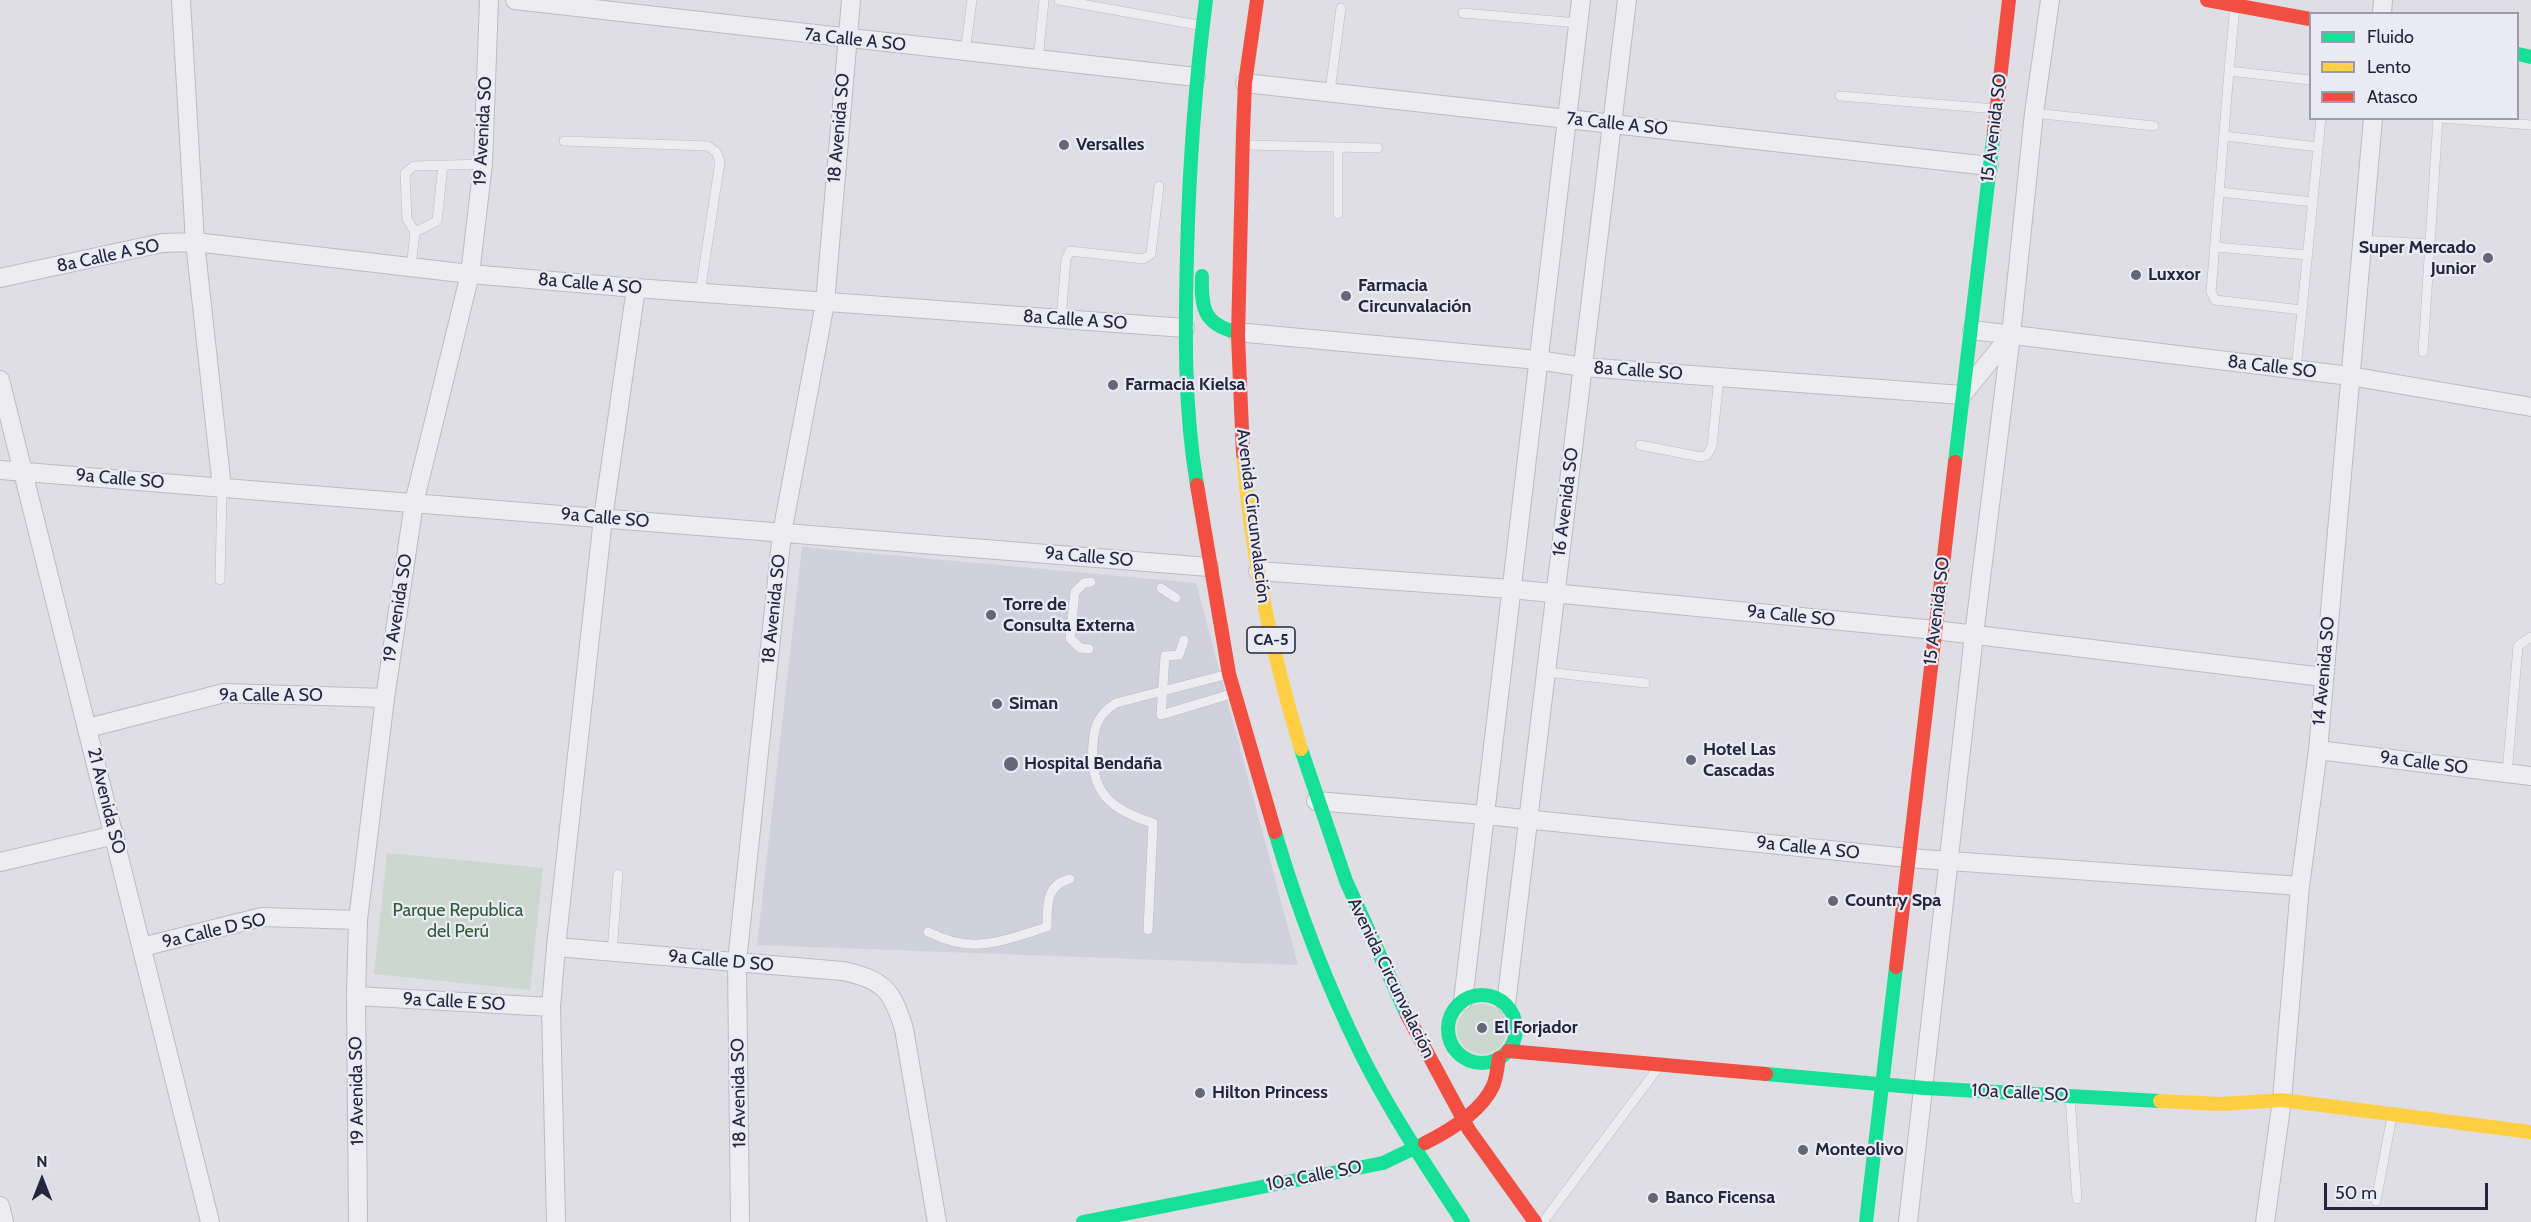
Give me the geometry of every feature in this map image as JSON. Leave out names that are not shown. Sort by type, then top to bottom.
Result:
[{"type":"main road","name":"CA-5","points":[[1206,0],[1196,78],[1189,186],[1185,328],[1188,429],[1217,568],[1228,674],[1285,865],[1319,959],[1361,1054],[1415,1149],[1463,1222]]},
{"type":"main road","name":"Avenida Circunvalación","points":[[1257,0],[1245,82],[1236,332],[1243,458],[1258,572],[1272,643],[1317,801],[1352,896],[1382,964],[1426,1053],[1463,1119],[1535,1222]]},
{"type":"main road","name":"15 Avenida SO","points":[[1866,1222],[2009,0]]},
{"type":"main road","points":[[2207,0],[2309,18]]},
{"type":"main road","points":[[1189,186],[1203,210],[1202,221]]},
{"type":"main road","points":[[1202,265],[1202,296],[1207,317],[1216,326],[1236,332]]},
{"type":"main road","points":[[1252,621],[1272,643]]},
{"type":"main road","points":[[1485,995],[1506,1004],[1512,1012],[1516,1032],[1504,1054],[1488,1062],[1466,1059],[1450,1042],[1449,1019],[1463,1001],[1473,996],[1485,995]]},
{"type":"main road","points":[[1426,1053],[1439,1050],[1450,1042]]},
{"type":"main road","name":"10a Calle SO","points":[[1083,1222],[1383,1162],[1415,1149],[1463,1119],[1492,1089],[1504,1054],[1924,1088],[2222,1104],[2282,1100],[2531,1131]]},
{"type":"street","points":[[182,0],[195,242],[222,488]]},
{"type":"street","name":"19 Avenida SO","points":[[358,1222],[356,996],[358,920],[385,698],[414,503],[470,274],[483,164],[489,0]]},
{"type":"street","name":"7a Calle A SO","points":[[515,0],[1196,78]]},
{"type":"street","name":"18 Avenida SO","points":[[740,1222],[737,962],[782,533],[825,303],[851,0]]},
{"type":"street","points":[[1463,1001],[1581,0]]},
{"type":"street","name":"16 Avenida SO","points":[[1506,1004],[1627,0]]},
{"type":"street","points":[[1908,1222],[1947,861],[2011,335],[2034,113],[2050,0]]},
{"type":"street","name":"7a Calle A SO","points":[[1245,82],[1989,166]]},
{"type":"street","name":"14 Avenida SO","points":[[2265,1222],[2282,1100],[2300,886],[2318,750],[2373,120]]},
{"type":"street","name":"8a Calle A SO","points":[[0,278],[162,243],[195,242],[470,274],[825,303],[1185,328]]},
{"type":"street","points":[[556,1222],[551,1007],[556,947],[603,518],[636,288]]},
{"type":"street","name":"8a Calle SO","points":[[1972,330],[2350,376],[2531,407]]},
{"type":"street","name":"8a Calle SO","points":[[1236,332],[1538,360],[1583,367],[1962,395]]},
{"type":"street","points":[[1962,395],[2011,335]]},
{"type":"street","name":"21 Avenida SO","points":[[0,380],[210,1222]]},
{"type":"street","name":"9a Calle SO","points":[[0,470],[1217,568]]},
{"type":"street","name":"9a Calle SO","points":[[1258,572],[1511,589],[1935,630],[2324,677]]},
{"type":"street","name":"9a Calle A SO","points":[[88,728],[224,693],[385,698]]},
{"type":"street","name":"9a Calle SO","points":[[2318,750],[2531,776]]},
{"type":"street","name":"9a Calle A SO","points":[[1317,801],[1485,815],[1908,858],[2300,886]]},
{"type":"street","points":[[0,862],[115,835]]},
{"type":"street","name":"9a Calle D SO","points":[[142,947],[262,917],[358,920]]},
{"type":"street","name":"9a Calle D SO","points":[[556,947],[843,971],[866,976],[884,986],[895,1000],[904,1029],[937,1222]]},
{"type":"street","name":"9a Calle E SO","points":[[356,996],[551,1007]]},
{"type":"street","points":[[0,1206],[4,1222]]},
{"type":"lane","points":[[965,52],[972,0]]},
{"type":"lane","points":[[1038,60],[1044,0]]},
{"type":"lane","points":[[1059,0],[1202,26]]},
{"type":"lane","points":[[2235,5],[2211,292],[2215,300],[2302,310]]},
{"type":"lane","points":[[1330,91],[1341,9]]},
{"type":"lane","points":[[1463,13],[1578,23]]},
{"type":"lane","points":[[2229,71],[2309,80]]},
{"type":"lane","points":[[1840,96],[1996,109]]},
{"type":"lane","points":[[2034,113],[2154,126]]},
{"type":"lane","points":[[2296,370],[2321,120]]},
{"type":"lane","points":[[2423,352],[2440,120]]},
{"type":"lane","points":[[2466,120],[2531,125]]},
{"type":"lane","points":[[2224,136],[2318,147]]},
{"type":"lane","points":[[564,141],[708,146],[716,152],[720,161],[700,293]]},
{"type":"lane","points":[[1243,146],[1378,148]]},
{"type":"lane","points":[[1338,147],[1338,214]]},
{"type":"lane","points":[[411,267],[415,232],[407,219],[405,172],[414,166],[483,164]]},
{"type":"lane","points":[[415,232],[437,221],[443,165]]},
{"type":"lane","points":[[1061,319],[1066,258],[1070,251],[1143,259],[1151,254],[1159,186]]},
{"type":"lane","points":[[2219,192],[2313,202]]},
{"type":"lane","points":[[2362,240],[2430,244]]},
{"type":"lane","points":[[2215,247],[2308,255]]},
{"type":"lane","points":[[1640,445],[1701,457],[1707,455],[1712,446],[1719,377]]},
{"type":"lane","points":[[220,580],[222,488]]},
{"type":"lane","points":[[1089,650],[1080,648],[1070,638],[1075,592],[1078,587],[1090,582]]},
{"type":"lane","points":[[1161,588],[1176,598]]},
{"type":"lane","points":[[2507,773],[2518,646],[2531,637]]},
{"type":"lane","points":[[1184,640],[1179,655],[1166,656],[1161,715],[1233,694]]},
{"type":"lane","points":[[1546,672],[1646,683]]},
{"type":"lane","points":[[1148,930],[1153,823],[1127,815],[1108,800],[1096,785],[1092,759],[1094,728],[1103,712],[1116,703],[1163,693],[1228,674]]},
{"type":"lane","points":[[612,952],[618,873]]},
{"type":"lane","points":[[928,932],[952,943],[989,945],[1047,927],[1047,903],[1053,887],[1061,881],[1070,879]]},
{"type":"lane","points":[[1543,1222],[1660,1065]]},
{"type":"lane","points":[[2070,1096],[2077,1199]]},
{"type":"lane","points":[[2376,1201],[2392,1113]]},
{"type":"shaded area","name":"Hospital Bendaña","points":[[802,547],[1196,583],[1298,965],[757,945]]},
{"type":"green space","name":"Parque Republica del Perú","points":[[387,853],[543,868],[530,990],[374,974]]},
{"type":"green space","points":[[1482,1004],[1500,1011],[1507,1029],[1500,1047],[1482,1054],[1464,1047],[1457,1029],[1464,1011]]},
{"type":"traffic: fast","points":[[1197,485],[1188,399],[1186,283],[1193,127],[1206,0]]},
{"type":"traffic: fast","points":[[2519,54],[2531,57]]},
{"type":"traffic: fast","points":[[1955,462],[1994,132]]},
{"type":"traffic: fast","points":[[1202,276],[1202,297],[1206,313],[1217,324],[1236,332]]},
{"type":"traffic: fast","points":[[1301,749],[1346,881],[1407,1015]]},
{"type":"traffic: fast","points":[[1275,832],[1313,944],[1361,1054],[1397,1118],[1463,1222]]},
{"type":"traffic: fast","points":[[1866,1222],[1896,967]]},
{"type":"traffic: fast","points":[[1482,995],[1495,998],[1506,1005],[1513,1016],[1516,1029],[1513,1042],[1506,1053],[1495,1060],[1482,1063],[1469,1060],[1458,1053],[1451,1042],[1448,1029],[1451,1016],[1458,1005],[1469,998],[1482,995]]},
{"type":"traffic: fast","points":[[1766,1074],[1924,1088],[2160,1101]]},
{"type":"traffic: fast","points":[[1083,1222],[1383,1163],[1425,1143]]},
{"type":"traffic: slow","points":[[1243,454],[1251,529],[1264,603],[1301,749]]},
{"type":"traffic: slow","points":[[2160,1101],[2221,1104],[2282,1100],[2531,1132]]},
{"type":"traffic: jam","points":[[1243,454],[1238,336],[1243,132],[1245,83],[1257,0]]},
{"type":"traffic: jam","points":[[1994,132],[2009,0]]},
{"type":"traffic: jam","points":[[2207,0],[2309,19]]},
{"type":"traffic: jam","points":[[1896,967],[1955,462]]},
{"type":"traffic: jam","points":[[1197,485],[1229,674],[1275,832]]},
{"type":"traffic: jam","points":[[1407,1015],[1469,1130],[1535,1222]]},
{"type":"traffic: jam","points":[[1508,1051],[1766,1074]]},
{"type":"traffic: jam","points":[[1425,1143],[1454,1127],[1481,1104],[1493,1086],[1499,1058]]},
{"type":"place","name":"Versalles","points":[[1064,145]]},
{"type":"place","name":"Super Mercado Junior","points":[[2488,258]]},
{"type":"place","name":"Luxxor","points":[[2136,275]]},
{"type":"place","name":"Farmacia Circunvalación","points":[[1346,296]]},
{"type":"place","name":"Farmacia Kielsa","points":[[1113,385]]},
{"type":"place","name":"Torre de Consulta Externa","points":[[991,615]]},
{"type":"place","name":"Siman","points":[[997,704]]},
{"type":"place","name":"Hotel Las Cascadas","points":[[1691,760]]},
{"type":"place","name":"Hospital Bendaña","points":[[1011,764]]},
{"type":"place","name":"Country Spa","points":[[1833,901]]},
{"type":"place","name":"El Forjador","points":[[1482,1028]]},
{"type":"place","name":"Hilton Princess","points":[[1200,1093]]},
{"type":"place","name":"Monteolivo","points":[[1803,1150]]},
{"type":"place","name":"Banco Ficensa","points":[[1653,1198]]}]
